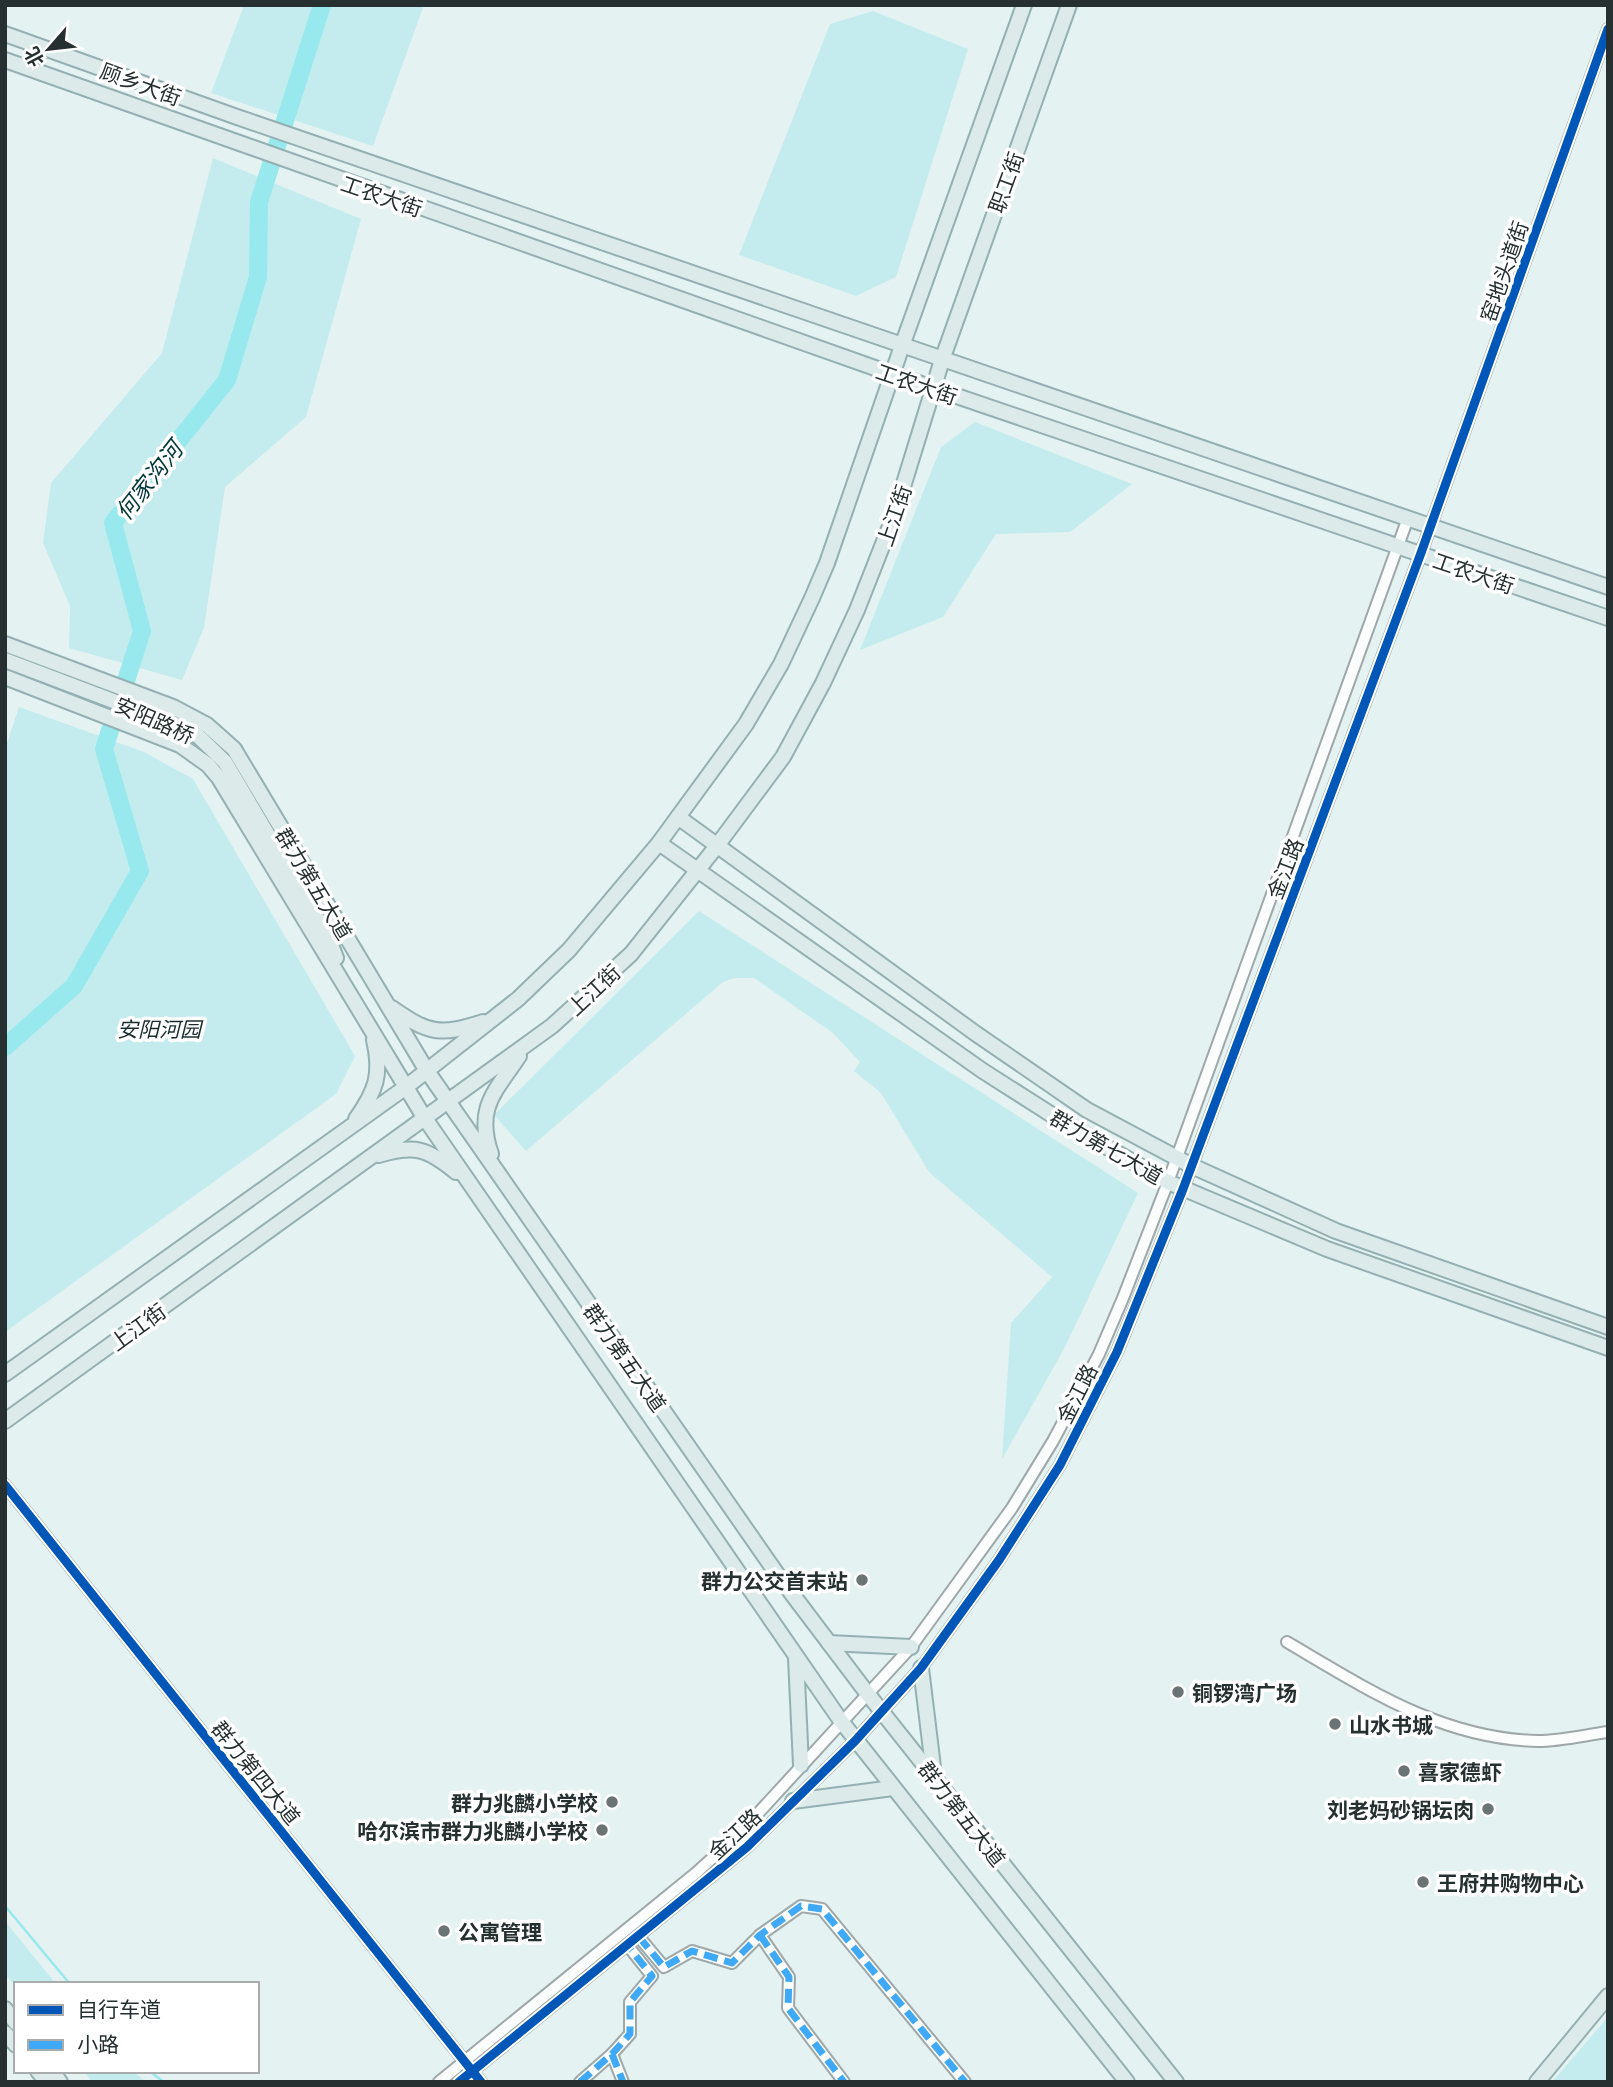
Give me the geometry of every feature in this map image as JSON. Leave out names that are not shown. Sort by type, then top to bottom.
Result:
[{"type":"main road","name":"职工街","points":[[902,346],[1024,5]]},
{"type":"main road","name":"职工街","points":[[942,360],[1069,5]]},
{"type":"main road","name":"顾乡大街","points":[[5,34],[237,117]]},
{"type":"main road","name":"顾乡大街","points":[[5,60],[229,141]]},
{"type":"main road","name":"工农大街","points":[[237,117],[1608,587]]},
{"type":"main road","name":"工农大街","points":[[229,141],[933,389],[1608,618]]},
{"type":"main road","name":"上江街","points":[[5,1374],[406,1087],[518,999],[569,950],[659,844],[746,724],[781,664],[827,563],[902,346]]},
{"type":"main road","name":"上江街","points":[[5,1421],[424,1117],[525,1048],[585,998],[631,954],[716,847],[782,757],[824,683],[857,610],[894,516],[942,360]]},
{"type":"main road","name":"群力第五大道","points":[[5,644],[173,708],[207,726],[234,749],[427,1071],[778,1574],[867,1693],[1176,2082]]},
{"type":"main road","name":"安阳路桥","points":[[5,660],[174,724],[197,735],[214,749],[234,775],[328,937],[351,997]]},
{"type":"main road","name":"群力第五大道","points":[[5,677],[159,736],[193,753],[219,778],[424,1117],[841,1721],[1127,2082]]},
{"type":"main road","name":"群力第七大道","points":[[678,817],[975,1033],[1087,1110],[1192,1166],[1336,1231],[1608,1326]]},
{"type":"main road","name":"群力第七大道","points":[[659,844],[983,1071],[1063,1122],[1168,1182],[1327,1249],[1608,1348]]},
{"type":"main road","points":[[388,1006],[413,1023],[435,1032],[461,1029],[494,1018]]},
{"type":"main road","points":[[351,1127],[370,1099],[378,1077],[373,1032]]},
{"type":"main road","points":[[497,1172],[485,1139],[484,1120],[487,1105],[525,1048]]},
{"type":"main road","points":[[368,1158],[397,1149],[415,1148],[443,1161],[470,1184]]},
{"type":"main road","points":[[829,1643],[911,1647]]},
{"type":"main road","points":[[796,1656],[800,1765]]},
{"type":"main road","points":[[921,1668],[934,1777]]},
{"type":"main road","points":[[793,1801],[892,1788]]},
{"type":"main road","points":[[1537,2082],[1608,1996]]},
{"type":"street","name":"窑地头道街","points":[[1431,526],[1608,29]]},
{"type":"street","name":"金江路","points":[[439,2082],[696,1873],[739,1834],[911,1647],[1012,1508],[1053,1441],[1099,1354],[1168,1182],[1408,518]]},
{"type":"street","name":"金江路","points":[[459,2082],[628,1947],[747,1847],[855,1741],[921,1668],[999,1560],[1060,1465],[1117,1352],[1183,1189],[1431,526]]},
{"type":"street","name":"群力第四大道","points":[[5,1485],[481,2082]]},
{"type":"street","points":[[1287,1642],[1377,1695],[1457,1730],[1490,1737],[1541,1741],[1608,1731]]},
{"type":"street","points":[[639,1937],[664,1967],[692,1951],[732,1963],[760,1935],[801,1906],[822,1909],[965,2082]]},
{"type":"street","points":[[760,1935],[789,1977],[789,2008],[844,2082]]},
{"type":"street","points":[[580,2082],[630,2034],[630,2002],[652,1976],[628,1947]]},
{"type":"street","points":[[612,2054],[623,2082]]},
{"type":"green space","points":[[244,5],[424,5],[373,146],[211,93]]},
{"type":"green space","points":[[873,11],[968,49],[896,277],[856,296],[739,255],[830,24]]},
{"type":"green space","points":[[213,158],[361,219],[306,417],[225,487],[204,628],[182,680],[69,648],[70,606],[43,543],[51,483],[162,353]]},
{"type":"green space","points":[[975,422],[1132,484],[1070,532],[996,534],[943,617],[860,650],[941,447]]},
{"type":"green space","name":"安阳河园","points":[[19,707],[144,752],[193,779],[355,1056],[336,1094],[5,1332],[5,749]]},
{"type":"green space","points":[[699,911],[1138,1193],[1064,1349],[1002,1459],[1011,1323],[1052,1277],[929,1172],[881,1093],[854,1071],[860,1062],[833,1033],[754,978],[735,978],[723,982],[526,1151],[494,1115]]},
{"type":"green space","points":[[5,1921],[54,1982],[14,1982],[14,1985],[5,1974]]},
{"type":"green space","points":[[1608,2017],[1608,2082],[1552,2082]]},
{"type":"green space","points":[[85,2073],[135,2073],[146,2082],[92,2082]]},
{"type":"waterway","name":"何家沟河","points":[[5,1047],[74,986],[140,871],[104,749],[142,631],[113,523],[227,380],[258,277],[259,202],[322,5]]},
{"type":"waterway","points":[[5,1906],[68,1982]]},
{"type":"waterway","points":[[152,2073],[164,2082]]},
{"type":"marked path","points":[[639,1937],[664,1967],[692,1951],[732,1963],[760,1935],[801,1906],[822,1909],[965,2082]]},
{"type":"marked path","points":[[760,1935],[789,1977],[788,2008],[844,2082]]},
{"type":"marked path","points":[[580,2082],[630,2034],[630,2002],[652,1976],[628,1946]]},
{"type":"marked path","points":[[612,2054],[623,2082]]},
{"type":"cycle path","points":[[459,2082],[747,1847],[855,1741],[921,1668],[999,1560],[1060,1465],[1117,1352],[1183,1189],[1421,553],[1608,29]]},
{"type":"cycle path","points":[[5,1485],[481,2082]]},
{"type":"place","name":"群力公交首末站","points":[[862,1580]]},
{"type":"place","name":"铜锣湾广场","points":[[1178,1692]]},
{"type":"place","name":"山水书城","points":[[1335,1724]]},
{"type":"place","name":"喜家德虾","points":[[1404,1771]]},
{"type":"place","name":"群力兆麟小学校","points":[[612,1802]]},
{"type":"place","name":"刘老妈砂锅坛肉","points":[[1488,1809]]},
{"type":"place","name":"哈尔滨市群力兆麟小学校","points":[[602,1830]]},
{"type":"place","name":"王府井购物中心","points":[[1423,1882]]},
{"type":"place","name":"公寓管理","points":[[444,1931]]}]
